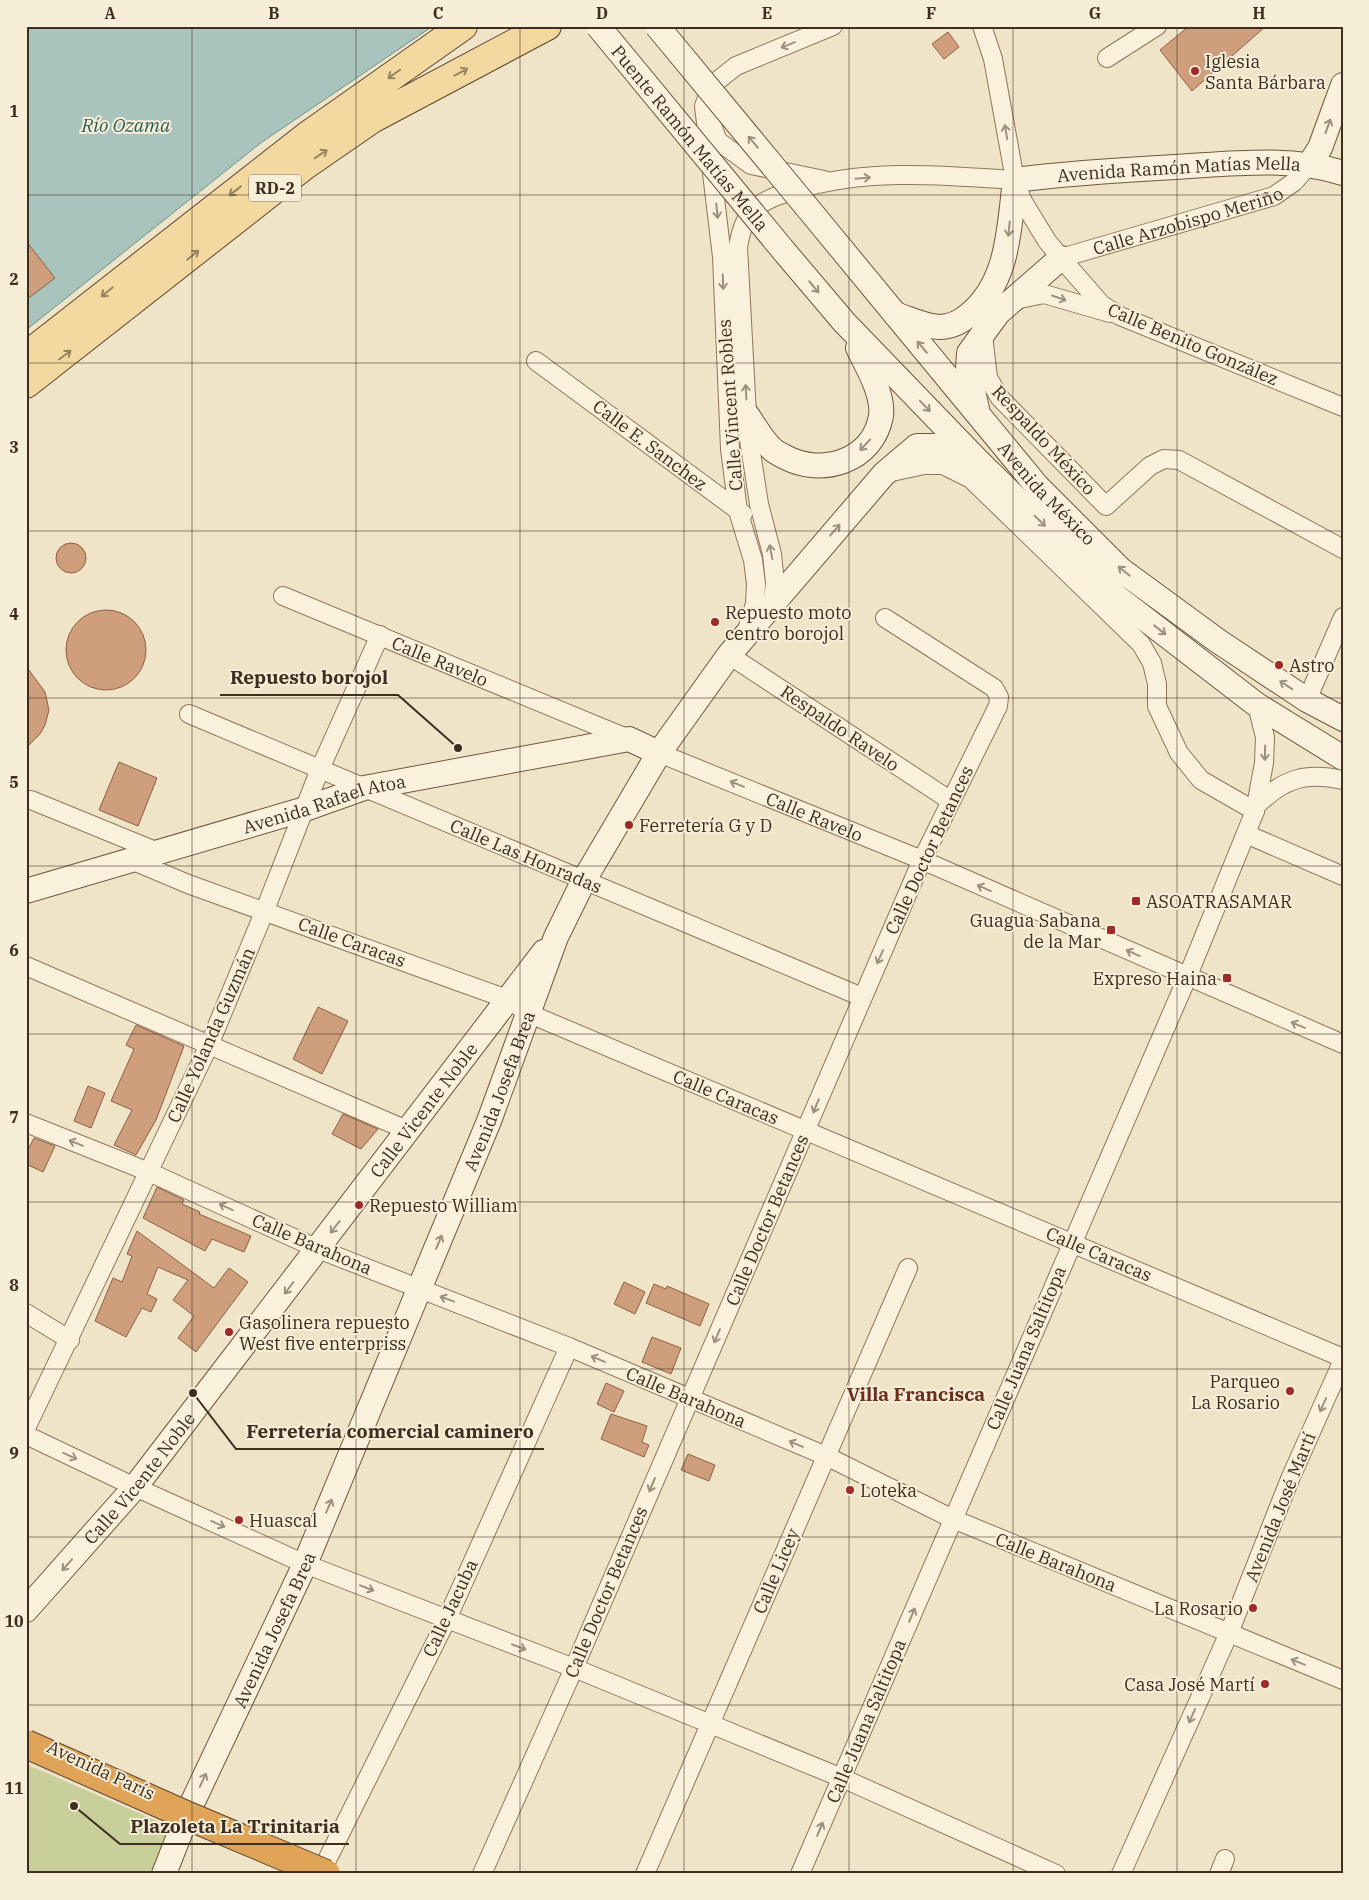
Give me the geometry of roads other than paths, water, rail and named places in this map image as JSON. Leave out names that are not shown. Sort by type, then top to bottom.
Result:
[{"type":"highway","points":[[26,1744],[188,1816],[330,1871]]},
{"type":"main road","name":"RD-2","points":[[26,356],[300,142],[463,26]]},
{"type":"main road","name":"RD-2","points":[[26,384],[304,166],[372,119],[547,26]]},
{"type":"main road","name":"Puente Ramón Matías Mella","points":[[598,26],[783,250]]},
{"type":"main road","name":"Avenida México","points":[[657,26],[1038,486],[1121,570],[1218,641],[1307,700],[1343,719]]},
{"type":"main road","name":"Calle Arzobispo Meriño","points":[[1309,165],[1320,148],[1343,85]]},
{"type":"main road","name":"Avenida Ramón Matías Mella","points":[[1015,180],[1059,174],[1248,162],[1309,165],[1343,174]]},
{"type":"main road","points":[[894,313],[924,325],[941,327],[960,323],[982,303],[995,283],[1008,243],[1015,180]]},
{"type":"main road","name":"Avenida México","points":[[783,250],[844,322],[979,462],[1118,598],[1257,705],[1343,758]]},
{"type":"main road","points":[[979,416],[968,369],[969,353],[998,313],[1061,258]]},
{"type":"main road","points":[[747,415],[772,450],[796,463],[817,467],[836,464],[852,458],[867,446],[876,431],[881,414],[875,380],[844,322]]},
{"type":"main road","name":"Avenida México","points":[[746,633],[884,474],[917,446],[943,446],[979,462]]},
{"type":"main road","name":"Calle Vincent Robles","points":[[556,938],[584,880],[659,753],[746,633]]},
{"type":"main road","name":"Calle Ravelo","points":[[629,739],[659,753]]},
{"type":"main road","name":"Avenida Rafael Atoa","points":[[26,891],[306,809],[364,788],[629,739]]},
{"type":"main road","name":"Calle Vicente Noble","points":[[26,1610],[135,1488],[410,1130],[507,999],[556,938]]},
{"type":"main road","name":"Avenida Josefa Brea","points":[[164,1874],[190,1810],[305,1564],[489,1121],[530,1014],[556,938]]},
{"type":"main road","name":"Avenida París","points":[[26,1735],[81,1762],[330,1871]]},
{"type":"street","points":[[826,181],[751,164],[718,141],[704,106],[712,85],[736,66],[833,26]]},
{"type":"street","name":"Calle Benito González","points":[[982,26],[993,59],[1015,180],[1022,200],[1047,241],[1102,305],[1120,316],[1343,407]]},
{"type":"street","points":[[1107,58],[1157,26]]},
{"type":"street","name":"Calle Vincent Robles","points":[[704,106],[719,233],[730,449],[738,511],[753,560],[756,584],[755,604],[746,633]]},
{"type":"street","name":"Calle Arzobispo Meriño","points":[[1061,258],[1274,196],[1294,182],[1309,165]]},
{"type":"street","points":[[773,600],[775,583],[773,564],[758,495],[747,415],[738,247],[741,227],[756,208],[774,196],[826,181],[900,174],[1015,180]]},
{"type":"street","points":[[1012,301],[1033,294],[1044,294],[1120,316]]},
{"type":"street","name":"Respaldo México","points":[[983,335],[988,378],[1000,398],[1106,506],[1150,466],[1164,459],[1179,460],[1343,549]]},
{"type":"street","name":"Calle E. Sanchez","points":[[536,361],[738,511],[765,526]]},
{"type":"street","points":[[884,474],[924,464],[943,465],[971,479],[1140,644],[1152,664],[1157,684],[1157,706],[1179,753],[1201,780],[1257,807],[1276,788],[1296,778],[1324,776],[1343,780]]},
{"type":"street","name":"Calle Ravelo","points":[[283,596],[629,739]]},
{"type":"street","points":[[1307,700],[1343,617]]},
{"type":"street","name":"Calle Doctor Betances","points":[[482,1874],[574,1668],[922,860],[998,706],[998,697],[994,688],[884,618]]},
{"type":"street","name":"Calle Yolanda Guzmán","points":[[26,1428],[70,1340],[210,1043],[306,809],[320,769],[380,635]]},
{"type":"street","name":"Respaldo Ravelo","points":[[729,654],[951,801]]},
{"type":"street","name":"Calle Juana Saltitopa","points":[[800,1874],[1187,978],[1257,807],[1264,763],[1265,737],[1257,705]]},
{"type":"street","name":"Calle Las Honradas","points":[[189,714],[862,997]]},
{"type":"street","name":"Calle Ravelo","points":[[659,753],[922,860],[1187,978],[1343,1044]]},
{"type":"street","points":[[31,800],[158,852]]},
{"type":"street","points":[[1246,834],[1343,876]]},
{"type":"street","name":"Calle Caracas","points":[[131,860],[188,884],[265,910],[507,999],[530,1014],[1343,1359]]},
{"type":"street","points":[[26,966],[410,1130]]},
{"type":"street","name":"Calle Barahona","points":[[26,1123],[149,1172],[318,1249],[569,1347],[690,1398],[826,1456],[953,1519],[1343,1680]]},
{"type":"street","name":"Calle Licey","points":[[645,1874],[908,1268]]},
{"type":"street","points":[[26,1313],[70,1340]]},
{"type":"street","name":"Calle Jacuba","points":[[330,1871],[569,1347]]},
{"type":"street","name":"Avenida José Martí","points":[[1121,1874],[1229,1633],[1290,1479],[1343,1359]]},
{"type":"street","points":[[26,1435],[135,1488],[305,1564],[574,1668],[842,1778],[1056,1874]]},
{"type":"water","name":"Río Ozama","points":[[26,26],[433,26],[262,142],[26,330]]},
{"type":"place","name":"Iglesia Santa Bárbara","points":[[1195,71]]},
{"type":"place","name":"Repuesto moto centro borojol","points":[[715,622]]},
{"type":"place","name":"Astro","points":[[1279,665]]},
{"type":"place","name":"Repuesto borojol","points":[[458,748]]},
{"type":"place","name":"Ferretería G y D","points":[[629,825]]},
{"type":"place","name":"ASOATRASAMAR","points":[[1136,901]]},
{"type":"place","name":"Guagua Sabana de la Mar","points":[[1111,930]]},
{"type":"place","name":"Expreso Haina","points":[[1227,978]]},
{"type":"place","name":"Repuesto William","points":[[359,1205]]},
{"type":"place","name":"Gasolinera repuesto West five enterpriss","points":[[229,1332]]},
{"type":"place","name":"Parqueo La Rosario","points":[[1290,1391]]},
{"type":"place","name":"Ferretería comercial caminero","points":[[193,1393]]},
{"type":"place","name":"Loteka","points":[[850,1490]]},
{"type":"place","name":"Huascal","points":[[239,1520]]},
{"type":"place","name":"La Rosario","points":[[1253,1608]]},
{"type":"place","name":"Casa José Martí","points":[[1265,1684]]},
{"type":"place","name":"Plazoleta La Trinitaria","points":[[74,1806]]},
{"type":"district","name":"Villa Francisca","points":[[916,1394]]}]
